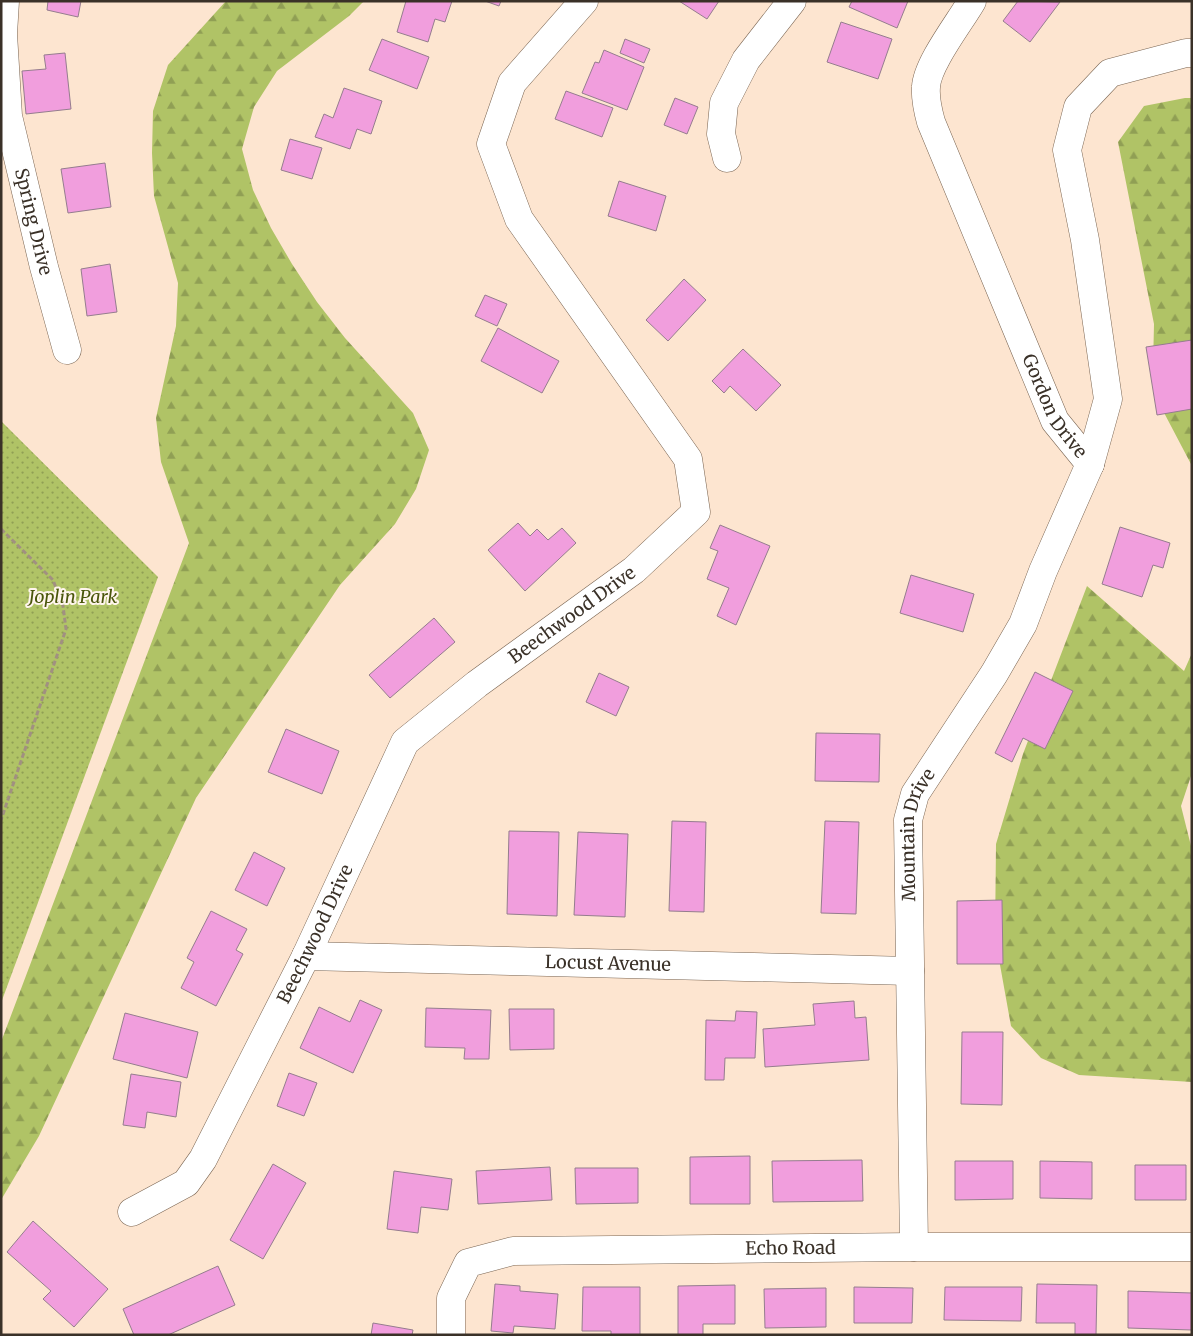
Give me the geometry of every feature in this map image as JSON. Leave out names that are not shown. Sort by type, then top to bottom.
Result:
[{"type":"street","name":"Spring Drive","points":[[5,1],[3,34],[8,116],[44,267],[67,350]]},
{"type":"street","name":"Beechwood Drive","points":[[132,1212],[186,1183],[202,1160],[306,956],[405,742],[477,684],[634,570],[696,512],[688,459],[519,219],[491,144],[512,83],[584,1]]},
{"type":"street","points":[[727,158],[721,134],[724,103],[746,60],[792,1]]},
{"type":"street","name":"Gordon Drive","points":[[972,1],[934,63],[926,86],[930,122],[1055,421],[1090,464]]},
{"type":"street","name":"Gordon Drive","points":[[1090,464],[1108,399],[1085,240],[1067,150],[1078,107],[1110,73],[1192,53]]},
{"type":"street","name":"Mountain Drive","points":[[914,1247],[908,820],[915,794],[994,674],[1023,624],[1043,571],[1090,464]]},
{"type":"street","name":"Locust Avenue","points":[[306,956],[910,971]]},
{"type":"street","name":"Echo Road","points":[[451,1335],[451,1298],[468,1263],[513,1251],[914,1247],[1192,1247]]},
{"type":"path","points":[[1,529],[53,580],[63,606],[66,629],[1,820]]},
{"type":"green space","points":[[226,1],[364,1],[349,16],[277,71],[254,107],[242,149],[253,190],[271,228],[292,264],[317,302],[345,338],[413,413],[429,450],[416,489],[395,524],[340,585],[196,798],[39,1136],[1,1200],[1,1042],[189,543],[161,462],[156,418],[176,326],[178,283],[154,196],[153,111],[168,65]]},
{"type":"green space","points":[[1192,98],[1192,466],[1161,407],[1153,367],[1154,324],[1118,142],[1144,106]]},
{"type":"green space","name":"Joplin Park","points":[[1,421],[158,577],[1,1003]]},
{"type":"green space","points":[[1087,586],[1184,671],[1192,653],[1192,773],[1181,806],[1192,850],[1192,1082],[1079,1075],[1041,1058],[1011,1026],[995,937],[996,844],[1023,754]]},
{"type":"building","points":[[48,1],[81,1],[78,17],[47,10]]},
{"type":"building","points":[[406,1],[452,1],[445,22],[435,19],[428,42],[397,32]]},
{"type":"building","points":[[485,1],[501,1],[499,6]]},
{"type":"building","points":[[679,1],[719,1],[707,19]]},
{"type":"building","points":[[852,1],[908,1],[897,28],[849,7]]},
{"type":"building","points":[[1018,1],[1060,2],[1030,42],[1003,21]]},
{"type":"building","points":[[841,22],[892,39],[878,79],[827,62]]},
{"type":"building","points":[[382,39],[429,57],[417,89],[369,70]]},
{"type":"building","points":[[625,39],[650,49],[644,63],[620,53]]},
{"type":"building","points":[[604,50],[644,67],[627,110],[582,93],[595,62],[599,63]]},
{"type":"building","points":[[65,53],[71,109],[26,114],[22,71],[46,69],[44,55]]},
{"type":"building","points":[[344,88],[382,101],[371,134],[357,129],[350,149],[315,137],[324,114],[333,118]]},
{"type":"building","points":[[566,91],[613,108],[602,137],[555,119]]},
{"type":"building","points":[[675,98],[698,107],[687,134],[664,125]]},
{"type":"building","points":[[290,139],[322,148],[312,179],[281,170]]},
{"type":"building","points":[[105,163],[111,207],[68,213],[61,169]]},
{"type":"building","points":[[619,181],[666,196],[656,231],[608,216]]},
{"type":"building","points":[[110,264],[117,312],[87,316],[81,269]]},
{"type":"building","points":[[684,279],[706,300],[668,341],[646,320]]},
{"type":"building","points":[[485,295],[507,304],[497,326],[475,316]]},
{"type":"building","points":[[498,328],[559,361],[542,393],[481,361]]},
{"type":"building","points":[[1192,340],[1192,409],[1157,415],[1146,347]]},
{"type":"building","points":[[743,349],[781,385],[756,411],[730,386],[724,393],[712,381]]},
{"type":"building","points":[[518,523],[530,536],[537,529],[548,540],[562,528],[576,543],[525,591],[488,550]]},
{"type":"building","points":[[720,525],[770,546],[736,625],[717,616],[729,588],[707,579],[718,551],[710,548]]},
{"type":"building","points":[[1120,527],[1170,543],[1163,568],[1153,565],[1142,597],[1102,584]]},
{"type":"building","points":[[911,575],[974,594],[963,632],[900,613]]},
{"type":"building","points":[[434,618],[455,642],[390,698],[369,675]]},
{"type":"building","points":[[1035,672],[1073,691],[1045,749],[1023,738],[1012,762],[995,753]]},
{"type":"building","points":[[599,673],[629,687],[616,716],[586,702]]},
{"type":"building","points":[[286,729],[339,751],[322,794],[268,772]]},
{"type":"building","points":[[816,733],[880,734],[879,782],[815,781]]},
{"type":"building","points":[[672,821],[706,822],[704,912],[669,911]]},
{"type":"building","points":[[825,821],[859,822],[856,914],[821,913]]},
{"type":"building","points":[[509,831],[559,832],[557,916],[507,914]]},
{"type":"building","points":[[578,832],[628,834],[625,917],[574,915]]},
{"type":"building","points":[[254,852],[285,868],[267,906],[235,890]]},
{"type":"building","points":[[1002,900],[1003,964],[957,964],[957,901]]},
{"type":"building","points":[[211,911],[247,929],[236,950],[243,954],[216,1006],[181,988],[194,962],[187,958]]},
{"type":"building","points":[[360,1000],[382,1010],[353,1073],[300,1048],[319,1007],[350,1022]]},
{"type":"building","points":[[854,1001],[855,1018],[866,1017],[869,1060],[765,1067],[763,1029],[815,1025],[813,1004]]},
{"type":"building","points":[[426,1008],[491,1010],[489,1059],[464,1059],[465,1048],[425,1047]]},
{"type":"building","points":[[509,1009],[554,1009],[554,1049],[510,1050]]},
{"type":"building","points":[[736,1011],[757,1012],[755,1058],[725,1058],[724,1080],[705,1080],[706,1020],[735,1021]]},
{"type":"building","points":[[125,1013],[198,1032],[187,1078],[113,1059]]},
{"type":"building","points":[[962,1032],[1003,1032],[1002,1105],[961,1104]]},
{"type":"building","points":[[289,1073],[317,1083],[304,1116],[277,1106]]},
{"type":"building","points":[[131,1074],[181,1082],[176,1117],[147,1112],[145,1128],[123,1125]]},
{"type":"building","points":[[750,1156],[750,1204],[690,1204],[690,1157]]},
{"type":"building","points":[[862,1160],[863,1201],[773,1202],[772,1161]]},
{"type":"building","points":[[955,1161],[1013,1161],[1013,1199],[955,1200]]},
{"type":"building","points":[[1040,1161],[1092,1162],[1092,1199],[1040,1198]]},
{"type":"building","points":[[273,1164],[306,1183],[263,1259],[230,1240]]},
{"type":"building","points":[[1135,1165],[1186,1165],[1186,1200],[1135,1200]]},
{"type":"building","points":[[550,1167],[552,1200],[478,1204],[476,1171]]},
{"type":"building","points":[[575,1168],[638,1168],[638,1203],[576,1204]]},
{"type":"building","points":[[394,1171],[452,1179],[448,1210],[421,1207],[418,1233],[387,1229]]},
{"type":"building","points":[[33,1221],[108,1289],[74,1327],[43,1299],[51,1291],[7,1252]]},
{"type":"building","points":[[218,1266],[235,1305],[168,1335],[134,1335],[123,1309]]},
{"type":"building","points":[[495,1284],[520,1286],[520,1291],[558,1294],[555,1329],[514,1326],[513,1333],[491,1331]]},
{"type":"building","points":[[1037,1284],[1097,1285],[1096,1335],[1075,1335],[1075,1323],[1036,1323]]},
{"type":"building","points":[[735,1285],[735,1324],[703,1324],[703,1335],[678,1335],[678,1286]]},
{"type":"building","points":[[583,1287],[640,1287],[640,1335],[611,1335],[611,1331],[582,1331]]},
{"type":"building","points":[[854,1287],[913,1288],[912,1323],[854,1323]]},
{"type":"building","points":[[945,1287],[1022,1287],[1021,1321],[944,1320]]},
{"type":"building","points":[[826,1288],[826,1327],[765,1328],[764,1289]]},
{"type":"building","points":[[1128,1291],[1192,1293],[1192,1330],[1128,1328]]},
{"type":"building","points":[[373,1323],[413,1330],[412,1335],[371,1335]]}]
